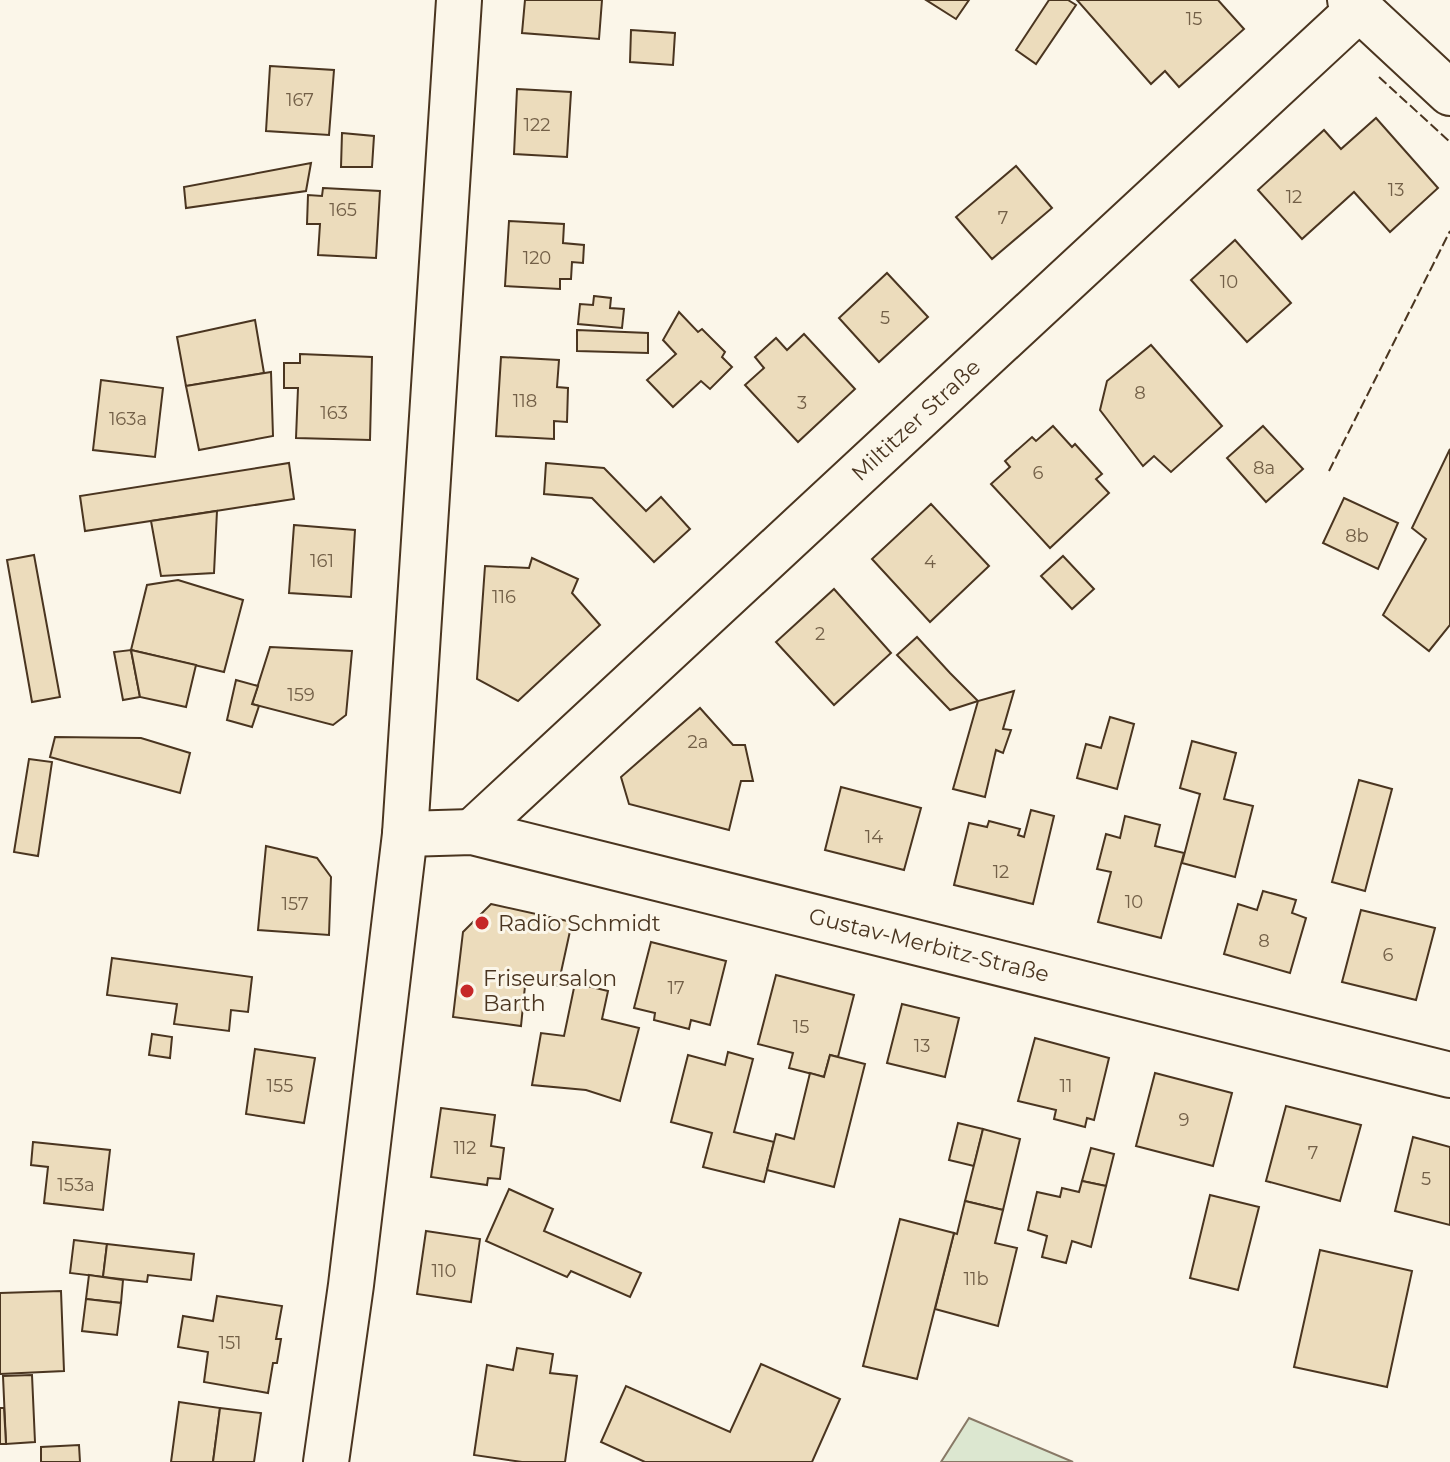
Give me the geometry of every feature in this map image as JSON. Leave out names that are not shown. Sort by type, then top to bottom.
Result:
[{"type":"street","points":[[326,1462],[351,1285],[405,834],[459,0]]},
{"type":"street","points":[[1355,4],[1450,93]]},
{"type":"street","name":"Miltitzer Straße","points":[[472,832],[1355,4]]},
{"type":"street","name":"Gustav-Merbitz-Straße","points":[[405,834],[472,832],[1450,1075]]},
{"type":"green space","points":[[969,1418],[1073,1462],[941,1462]]},
{"type":"building","points":[[525,0],[602,0],[599,39],[522,33]]},
{"type":"building","points":[[926,0],[969,0],[956,19]]},
{"type":"building","points":[[1049,0],[1068,0],[1076,5],[1036,64],[1016,50]]},
{"type":"building","points":[[1077,0],[1218,0],[1244,29],[1179,87],[1165,71],[1151,84]]},
{"type":"building","points":[[631,30],[675,33],[673,65],[630,62]]},
{"type":"building","points":[[270,66],[334,70],[329,135],[266,131]]},
{"type":"building","points":[[517,89],[571,92],[567,157],[514,154]]},
{"type":"building","points":[[1376,118],[1438,188],[1390,232],[1354,192],[1302,239],[1258,190],[1324,130],[1341,149]]},
{"type":"building","points":[[342,133],[374,136],[372,167],[341,167]]},
{"type":"building","points":[[311,163],[306,191],[186,208],[184,187]]},
{"type":"building","points":[[1016,166],[1052,208],[992,259],[956,217]]},
{"type":"building","points":[[323,188],[380,191],[376,258],[318,255],[320,224],[307,224],[308,195],[322,196]]},
{"type":"building","points":[[509,221],[564,224],[563,243],[584,245],[583,263],[572,262],[571,279],[560,279],[560,289],[505,286]]},
{"type":"building","points":[[1235,240],[1291,303],[1247,342],[1191,280]]},
{"type":"building","points":[[887,273],[928,317],[879,362],[839,318]]},
{"type":"building","points":[[594,296],[611,298],[610,308],[624,309],[622,328],[578,324],[580,304],[593,305]]},
{"type":"building","points":[[679,312],[698,332],[702,329],[725,352],[722,357],[732,367],[710,389],[701,381],[673,407],[647,380],[676,354],[663,340]]},
{"type":"building","points":[[255,320],[264,373],[186,386],[177,337]]},
{"type":"building","points":[[577,330],[648,333],[648,353],[577,351]]},
{"type":"building","points":[[804,334],[855,389],[798,442],[745,385],[764,368],[755,357],[776,338],[787,350]]},
{"type":"building","points":[[1151,345],[1222,426],[1171,472],[1154,456],[1143,466],[1100,410],[1107,381]]},
{"type":"building","points":[[300,354],[372,357],[370,440],[296,438],[298,388],[284,388],[284,363],[300,363]]},
{"type":"building","points":[[501,357],[559,360],[557,387],[568,388],[567,422],[554,421],[554,439],[496,436]]},
{"type":"building","points":[[271,372],[273,436],[199,450],[186,386]]},
{"type":"building","points":[[101,380],[163,388],[155,457],[93,450]]},
{"type":"building","points":[[1053,426],[1072,447],[1075,444],[1102,474],[1096,479],[1109,493],[1050,548],[991,484],[1010,467],[1005,461],[1032,437],[1036,441]]},
{"type":"building","points":[[1263,426],[1303,469],[1266,502],[1227,458]]},
{"type":"building","points":[[1450,449],[1450,625],[1429,651],[1383,615],[1426,539],[1412,528]]},
{"type":"building","points":[[289,463],[294,499],[85,531],[80,496]]},
{"type":"building","points":[[546,463],[604,468],[646,511],[661,497],[690,529],[654,562],[592,498],[544,494]]},
{"type":"building","points":[[1344,498],[1398,523],[1378,569],[1323,543]]},
{"type":"building","points":[[931,504],[989,566],[930,622],[872,559]]},
{"type":"building","points":[[217,511],[214,573],[161,576],[151,521]]},
{"type":"building","points":[[294,525],[355,530],[351,597],[289,593]]},
{"type":"building","points":[[34,555],[60,697],[32,702],[7,560]]},
{"type":"building","points":[[1063,556],[1094,589],[1072,609],[1041,576]]},
{"type":"building","points":[[532,558],[578,579],[572,593],[600,625],[518,701],[477,679],[485,566],[529,568]]},
{"type":"building","points":[[178,580],[243,600],[224,672],[131,650],[147,585]]},
{"type":"building","points":[[834,589],[891,653],[834,705],[776,642]]},
{"type":"building","points":[[917,637],[978,701],[950,710],[897,655]]},
{"type":"building","points":[[270,647],[352,651],[346,715],[333,725],[252,704]]},
{"type":"building","points":[[131,650],[140,697],[123,700],[114,652]]},
{"type":"building","points":[[131,650],[196,665],[186,707],[140,697]]},
{"type":"building","points":[[236,680],[258,686],[252,704],[259,706],[252,727],[227,720]]},
{"type":"building","points":[[1014,691],[1003,729],[1011,730],[1003,753],[996,750],[985,797],[953,789],[978,701]]},
{"type":"building","points":[[700,708],[733,745],[745,745],[753,781],[741,781],[729,830],[629,804],[621,777]]},
{"type":"building","points":[[1110,717],[1134,724],[1117,789],[1077,778],[1086,744],[1101,748]]},
{"type":"building","points":[[55,737],[141,738],[190,753],[180,793],[50,757]]},
{"type":"building","points":[[1192,741],[1236,753],[1224,799],[1253,806],[1235,877],[1182,863],[1200,794],[1180,788]]},
{"type":"building","points":[[29,759],[52,762],[38,856],[14,852]]},
{"type":"building","points":[[1359,780],[1392,789],[1365,891],[1332,882]]},
{"type":"building","points":[[841,787],[921,808],[904,870],[825,850]]},
{"type":"building","points":[[1031,810],[1054,816],[1033,904],[954,885],[969,823],[987,827],[989,821],[1020,829],[1018,835],[1024,837]]},
{"type":"building","points":[[1125,816],[1160,825],[1155,846],[1184,853],[1161,938],[1098,922],[1111,872],[1097,869],[1106,834],[1120,838]]},
{"type":"building","points":[[266,846],[317,858],[331,877],[329,935],[258,930]]},
{"type":"building","points":[[1263,891],[1296,900],[1292,913],[1306,918],[1290,973],[1224,954],[1238,904],[1257,910]]},
{"type":"building","points":[[491,904],[572,922],[558,986],[526,976],[521,1026],[453,1017],[463,932]]},
{"type":"building","points":[[1361,910],[1435,928],[1416,1000],[1342,982]]},
{"type":"building","points":[[651,942],[726,961],[710,1025],[691,1020],[689,1029],[654,1020],[655,1013],[634,1008]]},
{"type":"building","points":[[112,958],[252,977],[248,1012],[231,1010],[229,1031],[174,1024],[177,1004],[107,995]]},
{"type":"building","points":[[776,975],[854,995],[838,1057],[830,1055],[824,1077],[789,1068],[793,1053],[758,1044]]},
{"type":"building","points":[[575,983],[608,991],[602,1019],[639,1028],[620,1101],[586,1090],[532,1085],[541,1033],[564,1036]]},
{"type":"building","points":[[902,1004],[959,1018],[945,1077],[887,1063]]},
{"type":"building","points":[[152,1034],[172,1037],[170,1058],[149,1055]]},
{"type":"building","points":[[1035,1038],[1109,1058],[1094,1120],[1087,1118],[1085,1127],[1054,1119],[1056,1110],[1018,1101]]},
{"type":"building","points":[[255,1049],[315,1058],[304,1123],[246,1114]]},
{"type":"building","points":[[728,1052],[753,1059],[734,1132],[774,1142],[764,1182],[703,1167],[712,1133],[671,1122],[688,1055],[725,1065]]},
{"type":"building","points":[[830,1055],[865,1064],[834,1187],[767,1170],[776,1134],[794,1139],[810,1073],[824,1077]]},
{"type":"building","points":[[1155,1073],[1232,1093],[1213,1166],[1136,1146]]},
{"type":"building","points":[[1286,1106],[1361,1125],[1340,1201],[1266,1181]]},
{"type":"building","points":[[441,1108],[495,1115],[491,1146],[504,1148],[500,1179],[488,1178],[487,1185],[431,1177]]},
{"type":"building","points":[[958,1123],[983,1129],[974,1166],[949,1160]]},
{"type":"building","points":[[983,1129],[1020,1139],[1003,1210],[965,1201]]},
{"type":"building","points":[[1413,1137],[1450,1147],[1450,1225],[1395,1211]]},
{"type":"building","points":[[33,1142],[110,1150],[103,1210],[44,1203],[48,1167],[31,1165]]},
{"type":"building","points":[[1091,1148],[1114,1154],[1106,1186],[1082,1181]]},
{"type":"building","points":[[1082,1181],[1106,1186],[1091,1247],[1072,1241],[1066,1263],[1042,1257],[1047,1236],[1028,1230],[1037,1192],[1060,1197],[1062,1188],[1079,1192]]},
{"type":"building","points":[[509,1189],[553,1209],[544,1231],[641,1273],[630,1297],[571,1271],[567,1277],[486,1241]]},
{"type":"building","points":[[1210,1195],[1259,1207],[1238,1290],[1190,1278]]},
{"type":"building","points":[[965,1201],[1003,1210],[995,1243],[1017,1248],[998,1326],[935,1309]]},
{"type":"building","points":[[900,1219],[954,1233],[917,1379],[863,1366]]},
{"type":"building","points":[[426,1231],[480,1239],[471,1302],[417,1294]]},
{"type":"building","points":[[74,1240],[107,1244],[103,1277],[70,1273]]},
{"type":"building","points":[[107,1244],[194,1254],[191,1280],[148,1275],[147,1282],[103,1277]]},
{"type":"building","points":[[1320,1250],[1412,1271],[1387,1387],[1294,1367]]},
{"type":"building","points":[[89,1275],[123,1280],[121,1303],[86,1299]]},
{"type":"building","points":[[61,1291],[64,1371],[0,1374],[0,1293]]},
{"type":"building","points":[[217,1296],[282,1306],[276,1339],[281,1339],[268,1393],[204,1382],[208,1352],[178,1347],[183,1316],[213,1321]]},
{"type":"building","points":[[86,1299],[121,1303],[117,1335],[82,1331]]},
{"type":"building","points":[[517,1348],[553,1354],[550,1373],[577,1376],[565,1462],[522,1462],[474,1455],[487,1365],[513,1370]]},
{"type":"building","points":[[761,1364],[840,1399],[812,1462],[645,1462],[601,1442],[626,1386],[730,1432]]},
{"type":"building","points":[[32,1375],[35,1442],[6,1444],[3,1376]]},
{"type":"building","points":[[179,1402],[220,1408],[213,1462],[171,1462]]},
{"type":"building","points":[[0,1408],[4,1408],[6,1444],[0,1444]]},
{"type":"building","points":[[220,1408],[261,1413],[254,1462],[213,1462]]},
{"type":"building","points":[[79,1445],[80,1462],[41,1462],[41,1447]]},
{"type":"fence","points":[[1379,77],[1450,142]]},
{"type":"fence","points":[[1329,471],[1450,231]]},
{"type":"place","name":"Radio Schmidt","points":[[482,923]]},
{"type":"place","name":"Friseursalon Barth","points":[[467,991]]}]
